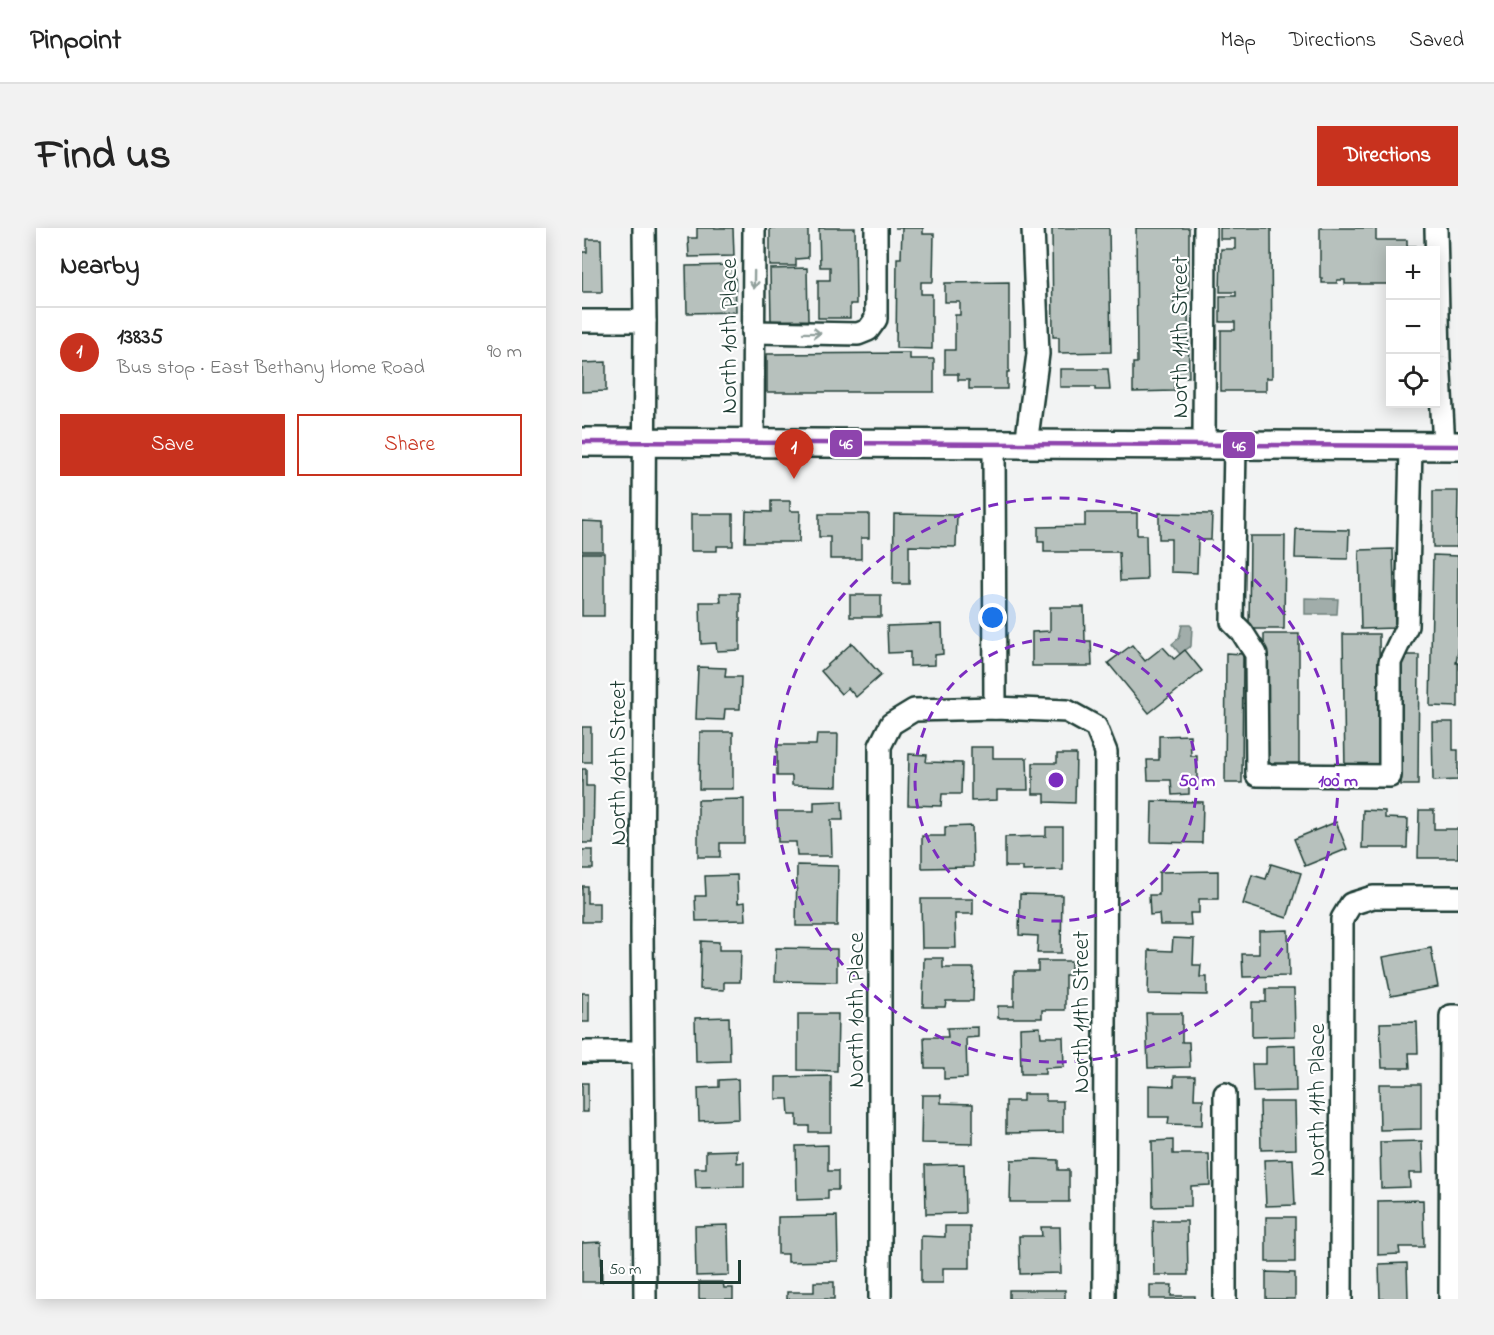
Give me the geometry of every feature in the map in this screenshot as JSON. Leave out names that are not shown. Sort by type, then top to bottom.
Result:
[{"type":"main road","points":[[582,442],[1451,446]]},
{"type":"street","name":"North 10th Street","points":[[644,228],[642,866],[645,1299]]},
{"type":"street","name":"North 10th Place","points":[[753,444],[754,228]]},
{"type":"street","points":[[753,332],[858,334],[868,330],[876,319],[876,228]]},
{"type":"street","points":[[1026,445],[1038,354],[1033,228]]},
{"type":"street","name":"North 11th Street","points":[[1204,445],[1205,228]]},
{"type":"street","points":[[1436,228],[1439,358],[1451,446]]},
{"type":"street","points":[[582,321],[645,321]]},
{"type":"street","points":[[994,444],[995,708]]},
{"type":"street","points":[[1235,446],[1232,622],[1242,632],[1256,654],[1257,776],[1390,776],[1390,662],[1407,626],[1411,446]]},
{"type":"street","name":"North 10th Place","points":[[880,1299],[880,746],[891,724],[914,710],[995,708]]},
{"type":"street","name":"North 11th Street","points":[[995,708],[1067,711],[1096,727],[1106,752],[1104,1299]]},
{"type":"street","name":"North 11th Place","points":[[1341,1299],[1342,919],[1351,904],[1373,897],[1458,897]]},
{"type":"street","points":[[1450,1299],[1450,1016],[1458,1016]]},
{"type":"street","points":[[582,1052],[643,1052]]},
{"type":"street","points":[[1225,1094],[1225,1299]]},
{"type":"shaded area","points":[[1305,598],[1338,599],[1337,614],[1305,614]]},
{"type":"shaded area","points":[[1182,625],[1192,627],[1191,646],[1180,654],[1172,644],[1179,638]]},
{"type":"building","points":[[697,228],[733,228],[734,256],[689,257],[688,238],[697,238]]},
{"type":"building","points":[[770,228],[808,228],[808,258],[796,259],[796,266],[770,266]]},
{"type":"building","points":[[819,228],[855,228],[856,304],[850,304],[850,318],[818,318],[818,280],[830,280],[830,267],[820,267]]},
{"type":"building","points":[[902,228],[923,228],[923,234],[934,234],[933,282],[921,282],[921,294],[932,294],[932,349],[896,348],[897,258],[901,258]]},
{"type":"building","points":[[1052,228],[1109,228],[1111,352],[1059,353],[1059,337],[1053,337]]},
{"type":"building","points":[[1136,228],[1189,228],[1189,295],[1174,295],[1174,305],[1188,305],[1189,377],[1174,377],[1174,391],[1133,392],[1133,363],[1137,363]]},
{"type":"building","points":[[1220,228],[1271,228],[1272,378],[1266,378],[1266,391],[1221,391],[1221,330],[1235,330],[1235,322],[1220,322],[1220,296],[1236,296],[1236,292],[1220,292],[1221,249],[1235,249],[1235,239],[1220,239]]},
{"type":"building","points":[[1320,228],[1376,228],[1376,240],[1407,240],[1407,246],[1386,246],[1386,284],[1345,284],[1345,280],[1337,280],[1337,283],[1322,283],[1322,278],[1320,278]]},
{"type":"building","points":[[587,239],[601,239],[602,292],[582,292],[582,252],[587,252]]},
{"type":"building","points":[[735,265],[736,312],[687,313],[686,266]]},
{"type":"building","points":[[807,268],[808,320],[771,321],[770,269]]},
{"type":"building","points":[[1009,282],[1007,389],[969,389],[969,380],[958,380],[958,374],[945,374],[945,350],[955,350],[955,315],[960,315],[960,302],[945,302],[945,283]]},
{"type":"building","points":[[910,353],[910,359],[934,359],[934,392],[767,392],[767,354]]},
{"type":"building","points":[[606,362],[606,391],[582,392],[582,363]]},
{"type":"building","points":[[1060,369],[1108,369],[1110,390],[1095,390],[1095,387],[1060,387]]},
{"type":"building","points":[[1433,491],[1458,491],[1457,547],[1433,547]]},
{"type":"building","points":[[771,501],[790,501],[790,511],[800,511],[799,542],[745,542],[746,511],[771,512]]},
{"type":"building","points":[[1085,513],[1137,513],[1137,535],[1146,535],[1147,580],[1120,581],[1119,552],[1044,552],[1044,542],[1038,542],[1038,527],[1085,526]]},
{"type":"building","points":[[1159,513],[1212,514],[1211,540],[1198,540],[1197,573],[1171,572],[1171,539],[1159,539]]},
{"type":"building","points":[[691,514],[733,514],[733,546],[717,546],[717,551],[691,551]]},
{"type":"building","points":[[819,514],[869,514],[869,538],[861,538],[861,559],[830,559],[830,537],[819,537]]},
{"type":"building","points":[[894,514],[957,515],[956,547],[909,546],[909,584],[893,584]]},
{"type":"building","points":[[582,521],[603,522],[603,551],[582,551]]},
{"type":"building","points":[[1296,529],[1349,530],[1348,559],[1295,558]]},
{"type":"building","points":[[1250,536],[1285,536],[1284,629],[1249,629]]},
{"type":"building","points":[[1393,549],[1395,628],[1361,629],[1359,550]]},
{"type":"building","points":[[582,553],[604,553],[604,616],[582,616]]},
{"type":"building","points":[[1433,555],[1458,556],[1456,663],[1458,663],[1458,707],[1430,706]]},
{"type":"building","points":[[720,593],[740,593],[740,650],[717,651],[716,643],[701,644],[700,602],[721,602]]},
{"type":"building","points":[[850,595],[881,595],[881,617],[850,617]]},
{"type":"building","points":[[1050,607],[1084,607],[1085,641],[1091,641],[1092,666],[1032,666],[1032,632],[1050,631]]},
{"type":"building","points":[[942,624],[943,654],[935,655],[935,665],[910,666],[910,652],[888,653],[887,626]]},
{"type":"building","points":[[1264,634],[1299,634],[1299,771],[1265,771]]},
{"type":"building","points":[[1343,634],[1379,634],[1380,771],[1345,771]]},
{"type":"building","points":[[852,643],[881,675],[856,697],[848,688],[841,694],[821,671]]},
{"type":"building","points":[[1132,645],[1145,661],[1163,647],[1174,659],[1185,650],[1202,671],[1149,713],[1108,663]]},
{"type":"building","points":[[1226,653],[1243,654],[1242,783],[1225,783]]},
{"type":"building","points":[[1404,655],[1419,655],[1418,785],[1401,785],[1401,658]]},
{"type":"building","points":[[698,667],[726,668],[725,677],[741,677],[740,709],[725,709],[724,720],[696,719]]},
{"type":"building","points":[[1432,722],[1453,722],[1453,750],[1458,750],[1458,780],[1433,781]]},
{"type":"building","points":[[582,727],[591,727],[591,762],[582,762]]},
{"type":"building","points":[[700,732],[733,732],[733,789],[699,789]]},
{"type":"building","points":[[817,734],[838,734],[837,786],[792,785],[792,776],[777,776],[777,745],[816,745]]},
{"type":"building","points":[[1190,735],[1191,756],[1197,756],[1197,780],[1189,780],[1189,794],[1172,795],[1171,780],[1148,780],[1147,760],[1159,760],[1159,736]]},
{"type":"building","points":[[971,747],[993,747],[993,758],[1027,758],[1028,790],[997,790],[997,800],[971,801]]},
{"type":"building","points":[[909,754],[927,755],[926,762],[962,763],[961,794],[942,794],[941,806],[908,805]]},
{"type":"building","points":[[1057,754],[1076,754],[1075,803],[1045,802],[1045,794],[1033,794],[1033,763],[1057,763]]},
{"type":"building","points":[[582,769],[586,769],[586,786],[594,786],[593,843],[582,843]]},
{"type":"building","points":[[744,799],[744,843],[720,843],[720,857],[698,857],[698,800]]},
{"type":"building","points":[[842,801],[843,820],[831,820],[832,856],[797,856],[796,842],[778,842],[777,811],[814,811],[814,802]]},
{"type":"building","points":[[1152,801],[1203,802],[1202,843],[1151,842]]},
{"type":"building","points":[[1363,810],[1385,811],[1385,818],[1408,819],[1407,848],[1362,848]]},
{"type":"building","points":[[1419,810],[1434,810],[1434,829],[1458,829],[1458,858],[1418,858]]},
{"type":"building","points":[[1336,822],[1347,849],[1305,866],[1294,839]]},
{"type":"building","points":[[972,826],[973,867],[922,868],[922,836],[945,836],[945,827]]},
{"type":"building","points":[[1046,827],[1063,827],[1063,870],[1023,871],[1023,867],[1005,867],[1005,837],[1046,836]]},
{"type":"building","points":[[582,850],[593,850],[593,869],[582,869]]},
{"type":"building","points":[[1271,864],[1301,873],[1287,918],[1243,904],[1252,875],[1266,879]]},
{"type":"building","points":[[797,865],[838,866],[837,926],[796,926]]},
{"type":"building","points":[[1218,871],[1218,899],[1199,899],[1199,913],[1190,913],[1191,925],[1160,925],[1159,914],[1150,915],[1149,895],[1159,895],[1159,872]]},
{"type":"building","points":[[737,875],[738,903],[745,902],[746,920],[696,921],[695,896],[706,896],[705,876]]},
{"type":"building","points":[[582,886],[587,886],[587,903],[599,903],[599,922],[582,922]]},
{"type":"building","points":[[1020,894],[1062,895],[1061,953],[1037,953],[1038,936],[1019,935]]},
{"type":"building","points":[[921,899],[973,899],[973,914],[955,914],[956,948],[922,948]]},
{"type":"building","points":[[1288,930],[1289,976],[1243,977],[1242,954],[1259,954],[1259,931]]},
{"type":"building","points":[[1173,938],[1194,939],[1193,965],[1201,965],[1200,977],[1207,977],[1207,995],[1148,994],[1149,950],[1172,951]]},
{"type":"building","points":[[701,941],[719,942],[719,950],[741,950],[740,982],[724,982],[724,990],[700,989]]},
{"type":"building","points":[[776,948],[837,949],[837,982],[775,981]]},
{"type":"building","points":[[1431,948],[1438,987],[1391,996],[1383,957]]},
{"type":"building","points":[[924,958],[943,958],[943,968],[974,968],[973,1001],[946,1001],[945,1007],[923,1007]]},
{"type":"building","points":[[1038,961],[1071,961],[1071,975],[1065,975],[1065,1010],[1042,1010],[1042,1018],[998,1018],[998,1006],[1014,1006],[1014,971],[1038,971]]},
{"type":"building","points":[[1266,989],[1294,989],[1295,1036],[1252,1037],[1252,1002],[1266,1002]]},
{"type":"building","points":[[582,993],[589,993],[589,1022],[582,1022]]},
{"type":"building","points":[[1146,1013],[1182,1013],[1182,1042],[1189,1042],[1190,1067],[1148,1068]]},
{"type":"building","points":[[798,1014],[838,1014],[837,1071],[798,1070]]},
{"type":"building","points":[[729,1017],[730,1061],[696,1062],[695,1018]]},
{"type":"building","points":[[1417,1022],[1418,1053],[1409,1053],[1410,1068],[1382,1068],[1380,1023]]},
{"type":"building","points":[[978,1027],[978,1037],[966,1038],[967,1078],[944,1079],[944,1068],[925,1068],[924,1037],[948,1037],[947,1028]]},
{"type":"building","points":[[1040,1027],[1041,1037],[1063,1037],[1064,1067],[1045,1068],[1045,1074],[1021,1074],[1020,1028]]},
{"type":"building","points":[[1295,1045],[1296,1091],[1253,1092],[1252,1064],[1266,1064],[1266,1046]]},
{"type":"building","points":[[831,1076],[831,1132],[809,1132],[809,1126],[797,1126],[797,1115],[789,1115],[788,1099],[776,1099],[776,1077]]},
{"type":"building","points":[[1174,1076],[1195,1076],[1194,1099],[1203,1099],[1202,1125],[1168,1124],[1169,1117],[1149,1117],[1149,1085],[1174,1086]]},
{"type":"building","points":[[738,1079],[739,1119],[699,1121],[698,1088],[719,1087],[719,1080]]},
{"type":"building","points":[[582,1083],[588,1083],[588,1112],[582,1112]]},
{"type":"building","points":[[1379,1084],[1421,1084],[1421,1129],[1380,1130]]},
{"type":"building","points":[[1023,1094],[1046,1094],[1046,1101],[1063,1101],[1063,1132],[1006,1133],[1006,1101],[1023,1101]]},
{"type":"building","points":[[922,1095],[941,1095],[941,1103],[973,1104],[973,1144],[921,1143]]},
{"type":"building","points":[[1260,1102],[1295,1102],[1296,1149],[1261,1150]]},
{"type":"building","points":[[1173,1140],[1173,1154],[1209,1154],[1210,1185],[1191,1186],[1191,1206],[1153,1207],[1152,1141]]},
{"type":"building","points":[[1422,1141],[1423,1173],[1409,1173],[1410,1187],[1381,1188],[1380,1142]]},
{"type":"building","points":[[828,1145],[828,1171],[838,1171],[838,1190],[828,1190],[828,1199],[797,1200],[796,1146]]},
{"type":"building","points":[[737,1150],[737,1163],[744,1162],[744,1187],[696,1188],[695,1168],[706,1168],[706,1151]]},
{"type":"building","points":[[1293,1159],[1295,1205],[1266,1206],[1264,1160]]},
{"type":"building","points":[[1011,1160],[1058,1160],[1058,1170],[1069,1170],[1069,1202],[1010,1202]]},
{"type":"building","points":[[964,1164],[965,1213],[926,1214],[925,1165]]},
{"type":"building","points":[[1423,1200],[1424,1247],[1399,1247],[1400,1254],[1378,1255],[1378,1201]]},
{"type":"building","points":[[837,1216],[838,1261],[788,1262],[788,1254],[778,1254],[778,1217]]},
{"type":"building","points":[[1266,1217],[1295,1217],[1295,1262],[1266,1262]]},
{"type":"building","points":[[1153,1221],[1187,1221],[1188,1275],[1154,1275]]},
{"type":"building","points":[[728,1225],[729,1275],[696,1276],[695,1226]]},
{"type":"building","points":[[945,1226],[970,1226],[970,1268],[943,1268],[943,1283],[921,1283],[921,1236],[945,1237]]},
{"type":"building","points":[[1041,1227],[1060,1227],[1061,1273],[1020,1274],[1019,1236],[1042,1236]]},
{"type":"building","points":[[601,1242],[602,1282],[582,1282],[582,1243]]},
{"type":"building","points":[[1407,1263],[1408,1299],[1380,1299],[1379,1264]]},
{"type":"building","points":[[1266,1272],[1295,1273],[1295,1299],[1266,1299]]},
{"type":"building","points":[[699,1282],[723,1282],[724,1288],[733,1288],[733,1299],[699,1299]]},
{"type":"building","points":[[814,1282],[834,1282],[834,1299],[787,1299],[787,1292],[814,1292]]},
{"type":"building","points":[[1150,1285],[1172,1285],[1171,1296],[1195,1296],[1195,1299],[1150,1299]]},
{"type":"building","points":[[1009,1290],[1065,1290],[1065,1299],[1009,1299]]},
{"type":"transit line","name":"46","points":[[582,442],[1458,446]]},
{"type":"place","name":"13835","points":[[794,479]]}]
